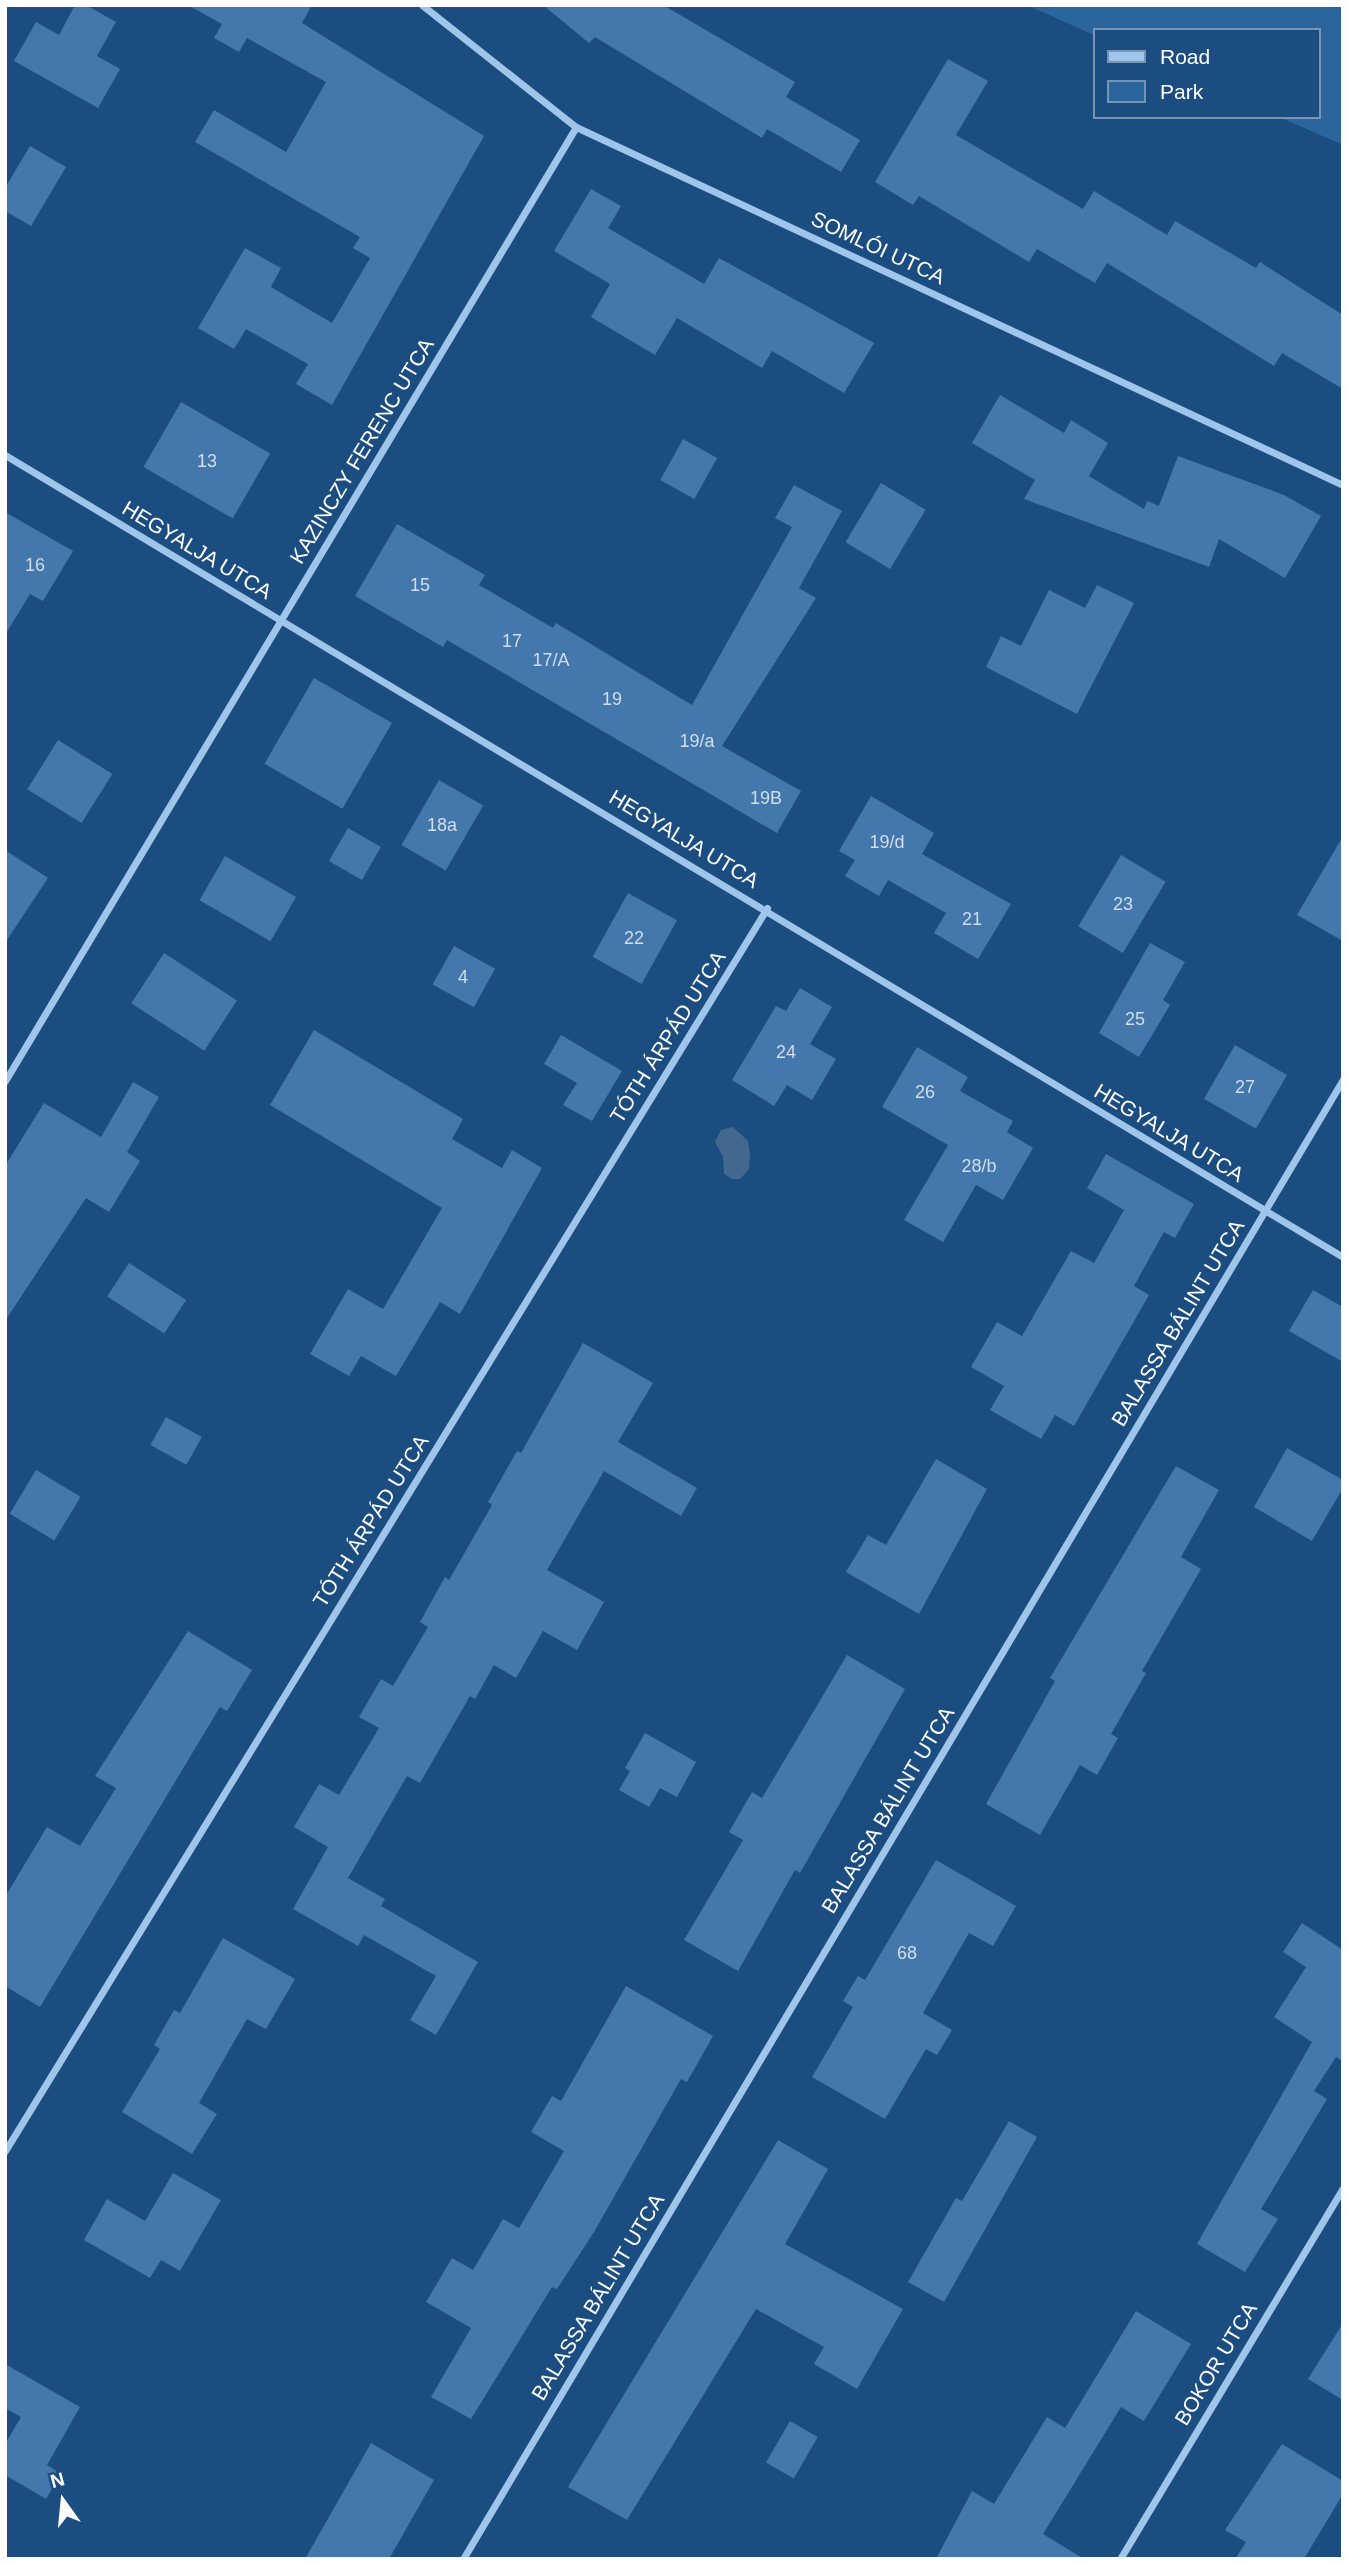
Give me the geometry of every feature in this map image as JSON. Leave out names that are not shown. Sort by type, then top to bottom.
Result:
[{"type":"street","name":"SOMLÓI UTCA","points":[[422,5],[576,127],[1343,485]]},
{"type":"street","name":"KAZINCZY FERENC UTCA","points":[[5,1081],[576,127]]},
{"type":"street","name":"HEGYALJA UTCA","points":[[5,455],[767,908],[1343,1257]]},
{"type":"street","name":"TÓTH ÁRPÁD UTCA","points":[[5,2151],[767,908]]},
{"type":"street","name":"BALASSA BÁLINT UTCA","points":[[463,2559],[1343,1079]]},
{"type":"street","name":"BOKOR UTCA","points":[[1120,2559],[1343,2188]]},
{"type":"green space","points":[[1027,5],[1343,5],[1343,145],[1284,119],[1320,119],[1320,28],[1092,28],[1092,34]]},
{"type":"shaded area","points":[[733,1127],[748,1141],[750,1154],[749,1169],[740,1179],[732,1179],[724,1174],[723,1157],[715,1142],[721,1130]]},
{"type":"building","points":[[75,5],[86,5],[116,22],[97,56],[120,69],[98,108],[14,61],[36,22],[59,35]]},
{"type":"building","points":[[188,5],[312,5],[302,23],[484,136],[332,405],[296,384],[308,364],[246,329],[234,349],[198,328],[245,248],[281,268],[271,287],[332,323],[370,258],[353,248],[360,237],[195,142],[214,110],[286,152],[326,82],[247,38],[239,52],[214,38],[222,24]]},
{"type":"building","points":[[543,5],[663,5],[795,82],[786,97],[860,140],[841,172],[767,129],[762,138],[595,37],[589,43]]},
{"type":"building","points":[[948,59],[988,81],[956,135],[1083,209],[1094,191],[1167,235],[1175,221],[1256,268],[1260,262],[1343,315],[1343,389],[1282,353],[1274,366],[1107,263],[1095,283],[1037,249],[1029,262],[919,196],[913,205],[875,182]]},
{"type":"building","points":[[30,146],[66,167],[31,226],[5,211],[5,188]]},
{"type":"building","points":[[591,189],[621,206],[608,228],[704,284],[719,258],[874,343],[844,393],[772,351],[762,368],[677,318],[655,355],[591,317],[610,284],[554,251]]},
{"type":"building","points":[[1000,395],[1064,433],[1071,420],[1108,443],[1089,476],[1144,509],[1147,501],[1159,506],[1178,456],[1284,495],[1321,516],[1285,578],[1219,539],[1209,567],[1024,499],[1035,480],[972,443]]},
{"type":"building","points":[[181,402],[270,454],[233,518],[144,467]]},
{"type":"building","points":[[683,439],[717,458],[694,499],[660,480]]},
{"type":"building","points":[[881,483],[926,510],[890,569],[845,542]]},
{"type":"building","points":[[794,485],[842,511],[799,588],[816,598],[722,746],[801,791],[777,833],[447,640],[443,647],[355,596],[397,524],[485,575],[479,585],[553,628],[556,623],[692,705],[792,527],[775,518]]},
{"type":"building","points":[[5,512],[73,551],[43,601],[30,594],[5,635]]},
{"type":"building","points":[[1097,585],[1134,603],[1077,714],[986,667],[1001,636],[1021,646],[1049,590],[1085,608]]},
{"type":"building","points":[[314,678],[392,723],[342,809],[264,764]]},
{"type":"building","points":[[58,740],[112,774],[82,823],[27,789]]},
{"type":"building","points":[[439,780],[483,806],[446,870],[402,845]]},
{"type":"building","points":[[871,796],[934,833],[922,854],[1011,904],[978,959],[934,933],[946,913],[888,880],[879,896],[845,876],[855,860],[839,851]]},
{"type":"building","points":[[348,828],[381,847],[362,880],[329,861]]},
{"type":"building","points":[[1343,836],[1343,941],[1297,915]]},
{"type":"building","points":[[5,850],[48,878],[5,943]]},
{"type":"building","points":[[1121,855],[1166,882],[1123,953],[1078,926]]},
{"type":"building","points":[[225,856],[296,897],[271,941],[200,900]]},
{"type":"building","points":[[628,893],[677,920],[642,984],[593,957]]},
{"type":"building","points":[[1150,943],[1185,962],[1163,1000],[1170,1005],[1139,1057],[1099,1033]]},
{"type":"building","points":[[454,946],[495,969],[474,1007],[433,984]]},
{"type":"building","points":[[164,953],[237,1000],[204,1051],[131,1003]]},
{"type":"building","points":[[800,988],[832,1007],[810,1044],[836,1059],[812,1100],[787,1085],[774,1106],[732,1080],[776,1006],[786,1011]]},
{"type":"building","points":[[314,1030],[463,1119],[452,1139],[502,1168],[512,1150],[542,1168],[460,1314],[440,1302],[396,1376],[361,1356],[349,1376],[310,1354],[348,1289],[383,1309],[442,1208],[270,1105]]},
{"type":"building","points":[[561,1035],[622,1071],[592,1121],[563,1105],[577,1083],[544,1064]]},
{"type":"building","points":[[1235,1045],[1287,1075],[1256,1129],[1204,1099]]},
{"type":"building","points":[[917,1047],[968,1077],[960,1091],[1013,1121],[1007,1132],[1033,1148],[1003,1200],[976,1185],[943,1242],[904,1220],[948,1145],[882,1107]]},
{"type":"building","points":[[133,1082],[159,1097],[127,1152],[140,1161],[109,1212],[86,1198],[5,1321],[5,1166],[44,1103],[101,1137]]},
{"type":"building","points":[[1106,1154],[1194,1204],[1175,1238],[1164,1232],[1134,1286],[1149,1295],[1074,1426],[1055,1415],[1041,1439],[990,1410],[1004,1386],[971,1367],[997,1322],[1022,1336],[1071,1251],[1094,1263],[1124,1210],[1087,1188]]},
{"type":"building","points":[[129,1263],[186,1300],[164,1334],[107,1297]]},
{"type":"building","points":[[1313,1290],[1343,1307],[1343,1362],[1289,1331]]},
{"type":"building","points":[[583,1343],[653,1383],[618,1442],[697,1488],[681,1516],[604,1471],[547,1570],[604,1602],[577,1650],[543,1631],[516,1678],[494,1665],[475,1699],[470,1696],[420,1783],[407,1776],[348,1878],[385,1899],[381,1906],[478,1962],[436,2035],[410,2020],[436,1976],[364,1935],[358,1946],[293,1909],[328,1847],[294,1827],[319,1784],[339,1795],[379,1728],[359,1717],[381,1679],[393,1686],[428,1627],[420,1622],[445,1577],[449,1580],[492,1505],[488,1502],[517,1451],[521,1453]]},
{"type":"building","points":[[166,1417],[202,1437],[186,1465],[150,1445]]},
{"type":"building","points":[[1287,1448],[1343,1480],[1343,1488],[1312,1541],[1254,1507]]},
{"type":"building","points":[[936,1459],[987,1489],[919,1614],[846,1572],[868,1535],[886,1545]]},
{"type":"building","points":[[1176,1466],[1219,1490],[1181,1557],[1201,1569],[1142,1671],[1146,1673],[1111,1734],[1118,1738],[1097,1775],[1080,1765],[1040,1835],[986,1804],[1055,1681],[1050,1678]]},
{"type":"building","points":[[36,1470],[81,1497],[54,1540],[10,1514]]},
{"type":"building","points":[[188,1631],[252,1670],[227,1711],[220,1707],[40,2007],[5,1986],[5,1897],[47,1827],[80,1846],[116,1788],[95,1776]]},
{"type":"building","points":[[847,1655],[905,1689],[800,1873],[795,1870],[738,1971],[684,1940],[743,1840],[729,1832],[752,1792],[762,1798]]},
{"type":"building","points":[[645,1733],[696,1762],[677,1797],[660,1788],[649,1807],[619,1790],[630,1771],[625,1768]]},
{"type":"building","points":[[936,1860],[1016,1906],[993,1946],[969,1933],[923,2013],[952,2030],[937,2055],[926,2049],[885,2119],[812,2077],[853,2007],[843,2001],[858,1976],[865,1980]]},
{"type":"building","points":[[1302,1923],[1343,1950],[1343,2061],[1336,2057],[1314,2091],[1327,2099],[1261,2209],[1278,2219],[1245,2272],[1197,2244],[1312,2042],[1274,2017],[1306,1967],[1283,1952]]},
{"type":"building","points":[[223,1938],[295,1979],[266,2029],[247,2019],[199,2103],[217,2114],[192,2154],[122,2112],[160,2049],[154,2045],[174,2010],[180,2013]]},
{"type":"building","points":[[626,1986],[713,2036],[687,2082],[681,2079],[594,2232],[557,2289],[552,2287],[471,2419],[431,2397],[471,2328],[426,2302],[452,2258],[473,2270],[503,2219],[519,2228],[564,2151],[531,2132],[552,2096],[561,2101]]},
{"type":"building","points":[[1009,2121],[1037,2137],[944,2302],[908,2282],[956,2198],[962,2201]]},
{"type":"building","points":[[778,2140],[828,2169],[785,2244],[903,2309],[857,2389],[814,2364],[824,2347],[756,2309],[627,2520],[568,2487]]},
{"type":"building","points":[[173,2173],[221,2200],[180,2271],[161,2260],[150,2278],[84,2240],[107,2199],[145,2221]]},
{"type":"building","points":[[1136,2311],[1191,2344],[1144,2421],[1121,2407],[1043,2534],[1084,2559],[936,2559],[972,2491],[994,2504],[1047,2417],[1065,2428]]},
{"type":"building","points":[[1343,2323],[1343,2400],[1308,2379]]},
{"type":"building","points":[[5,2364],[80,2407],[47,2465],[61,2474],[46,2499],[5,2475],[5,2444],[21,2417],[5,2408]]},
{"type":"building","points":[[790,2421],[818,2437],[794,2479],[766,2463]]},
{"type":"building","points":[[371,2443],[434,2480],[389,2559],[305,2559]]},
{"type":"building","points":[[1282,2444],[1343,2481],[1343,2494],[1304,2559],[1235,2559],[1246,2542],[1225,2530]]}]
